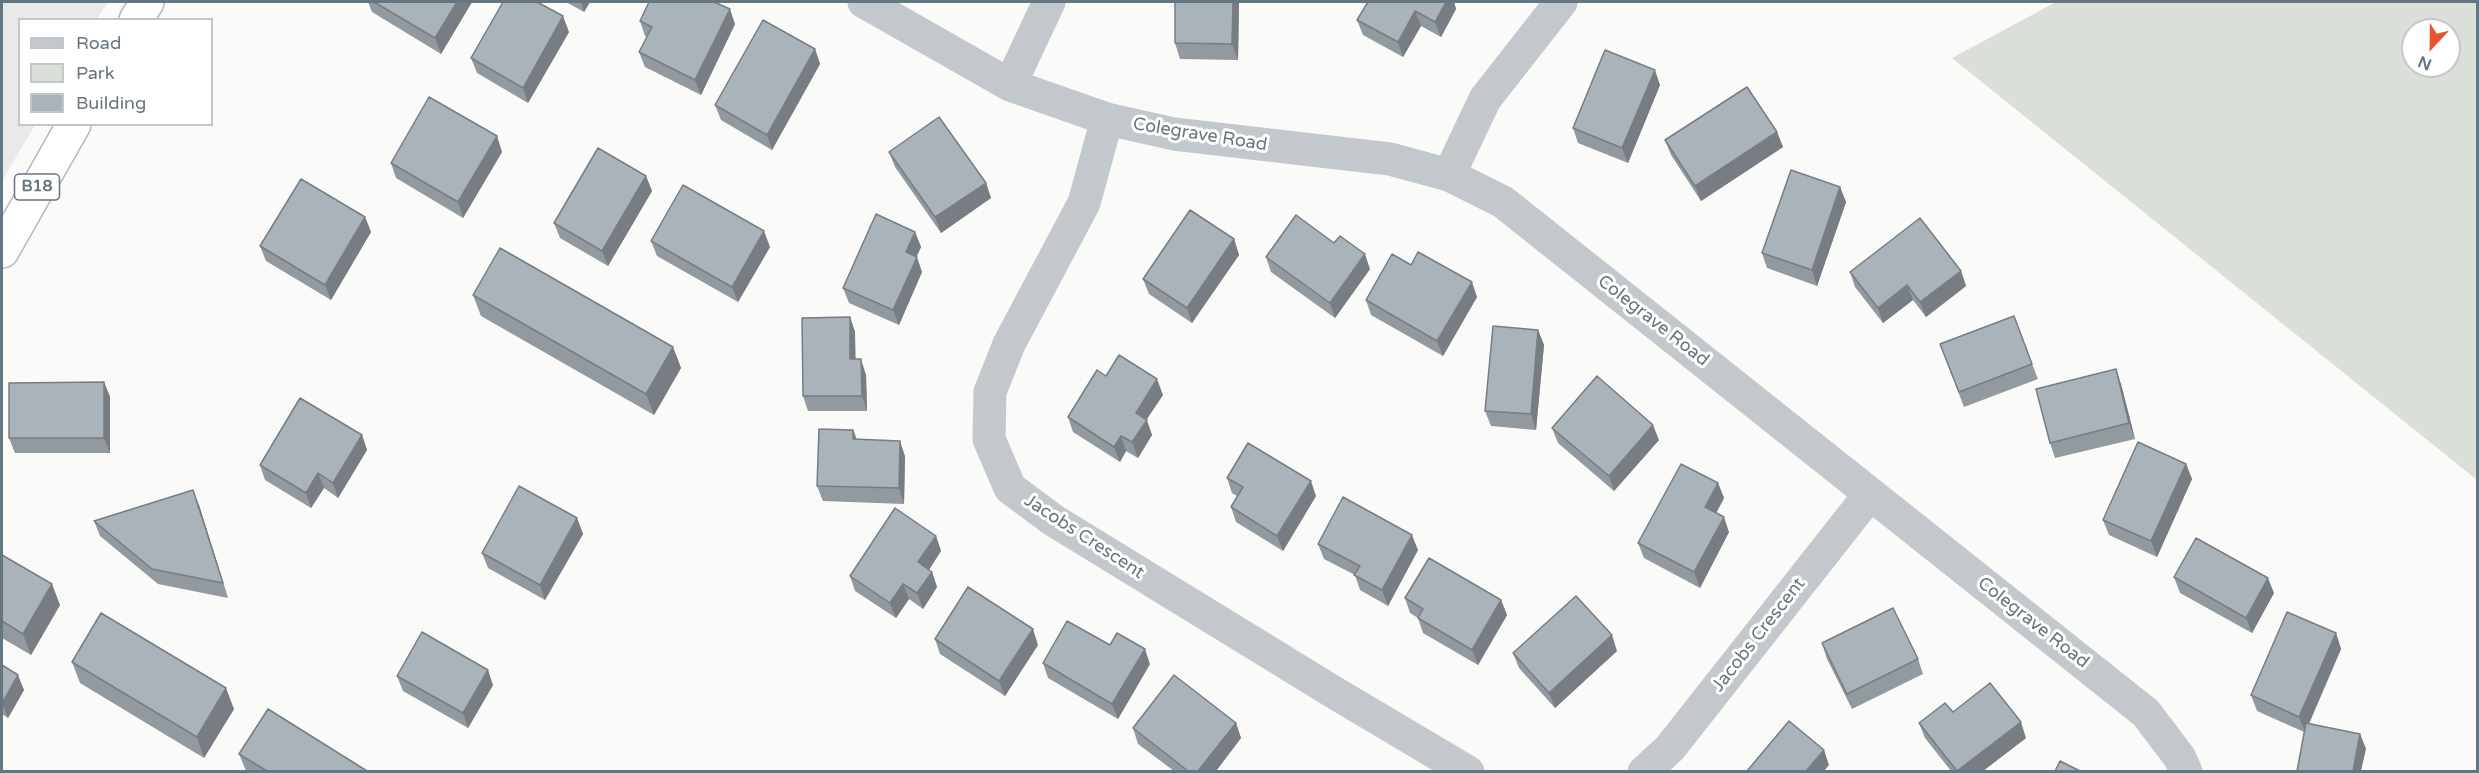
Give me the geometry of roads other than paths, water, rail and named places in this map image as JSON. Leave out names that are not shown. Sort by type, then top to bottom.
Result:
[{"type":"highway","points":[[137,18],[147,2]]},
{"type":"highway","name":"B18","points":[[2,251],[73,126]]},
{"type":"street","name":"Colegrave Road","points":[[864,2],[1010,85],[1107,119],[1174,134],[1390,159],[1449,175],[1503,202],[2146,713],[2180,758],[2186,771]]},
{"type":"street","points":[[1010,85],[1049,2]]},
{"type":"street","points":[[1449,175],[1485,99],[1561,2]]},
{"type":"street","name":"Jacobs Crescent","points":[[1107,119],[1084,203],[1009,344],[990,392],[989,439],[1010,488],[1053,520],[1335,693],[1468,771]]},
{"type":"street","name":"Jacobs Crescent","points":[[1644,771],[1670,748],[1870,494]]}]
